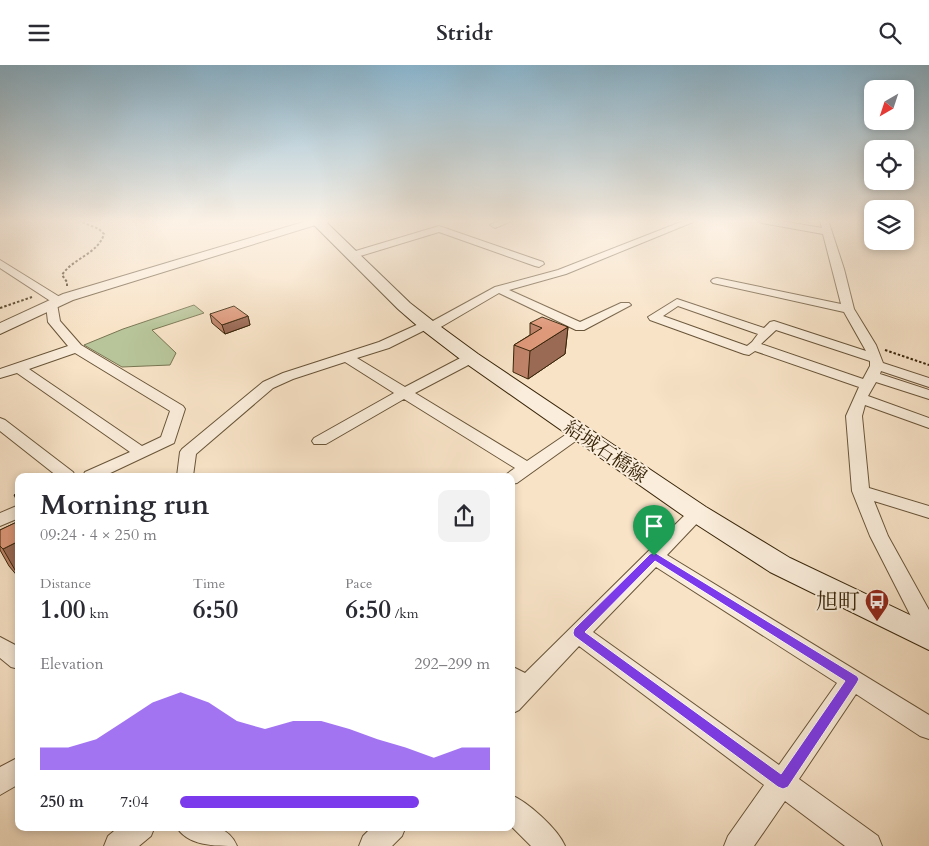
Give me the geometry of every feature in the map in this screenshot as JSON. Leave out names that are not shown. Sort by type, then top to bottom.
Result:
[{"type":"main road","name":"結城石橋線","points":[[354,256],[429,326],[471,358],[697,513],[780,565],[929,638]]},
{"type":"street","points":[[0,329],[56,299],[198,256]]},
{"type":"street","points":[[520,256],[539,263]]},
{"type":"street","points":[[185,473],[188,452],[268,385],[288,376],[384,345],[429,326],[499,289],[562,271],[599,256]]},
{"type":"street","points":[[834,256],[848,309],[870,345],[871,376],[854,416],[861,491],[879,536],[929,630]]},
{"type":"street","points":[[0,263],[56,299]]},
{"type":"street","points":[[717,281],[848,309]]},
{"type":"street","points":[[499,289],[580,327],[625,305]]},
{"type":"street","points":[[56,299],[54,322],[76,348],[178,409],[168,440],[98,473]]},
{"type":"street","points":[[766,333],[677,302],[654,317],[748,352],[871,376],[929,383]]},
{"type":"street","points":[[748,352],[774,325],[871,376],[929,395]]},
{"type":"street","points":[[0,374],[76,348]]},
{"type":"street","points":[[346,357],[527,468]]},
{"type":"street","points":[[320,441],[404,393],[471,358]]},
{"type":"street","points":[[18,367],[142,453]]},
{"type":"street","points":[[871,376],[929,423]]},
{"type":"street","points":[[0,423],[63,473]]},
{"type":"street","points":[[515,476],[579,432]]},
{"type":"street","points":[[168,440],[188,452]]},
{"type":"street","points":[[861,491],[929,512]]},
{"type":"street","points":[[516,689],[578,633],[697,513]]},
{"type":"street","points":[[654,556],[929,728]]},
{"type":"street","points":[[578,633],[868,846]]},
{"type":"street","points":[[0,646],[15,657]]},
{"type":"street","points":[[738,846],[853,679]]},
{"type":"street","points":[[0,782],[15,772]]},
{"type":"street","points":[[515,811],[551,846]]},
{"type":"street","points":[[118,846],[135,831]]},
{"type":"street","points":[[198,831],[223,846]]},
{"type":"street","points":[[373,846],[387,831]]},
{"type":"path","points":[[0,307],[56,299],[67,282],[62,275],[64,270],[69,264],[82,256]]},
{"type":"path","points":[[870,345],[929,365]]},
{"type":"green space","points":[[194,305],[204,313],[152,330],[176,353],[170,365],[122,367],[84,345],[123,329]]},
{"type":"building","points":[[234,306],[248,316],[222,325],[210,314]]},
{"type":"building","points":[[542,317],[568,327],[530,351],[514,345],[542,328],[530,323]]},
{"type":"building","points":[[15,523],[15,543],[3,549],[0,546],[0,530]]},
{"type":"place","name":"旭町","points":[[877,622]]},
{"type":"route","points":[[654,556],[853,679],[783,783],[578,633],[654,556]]}]
